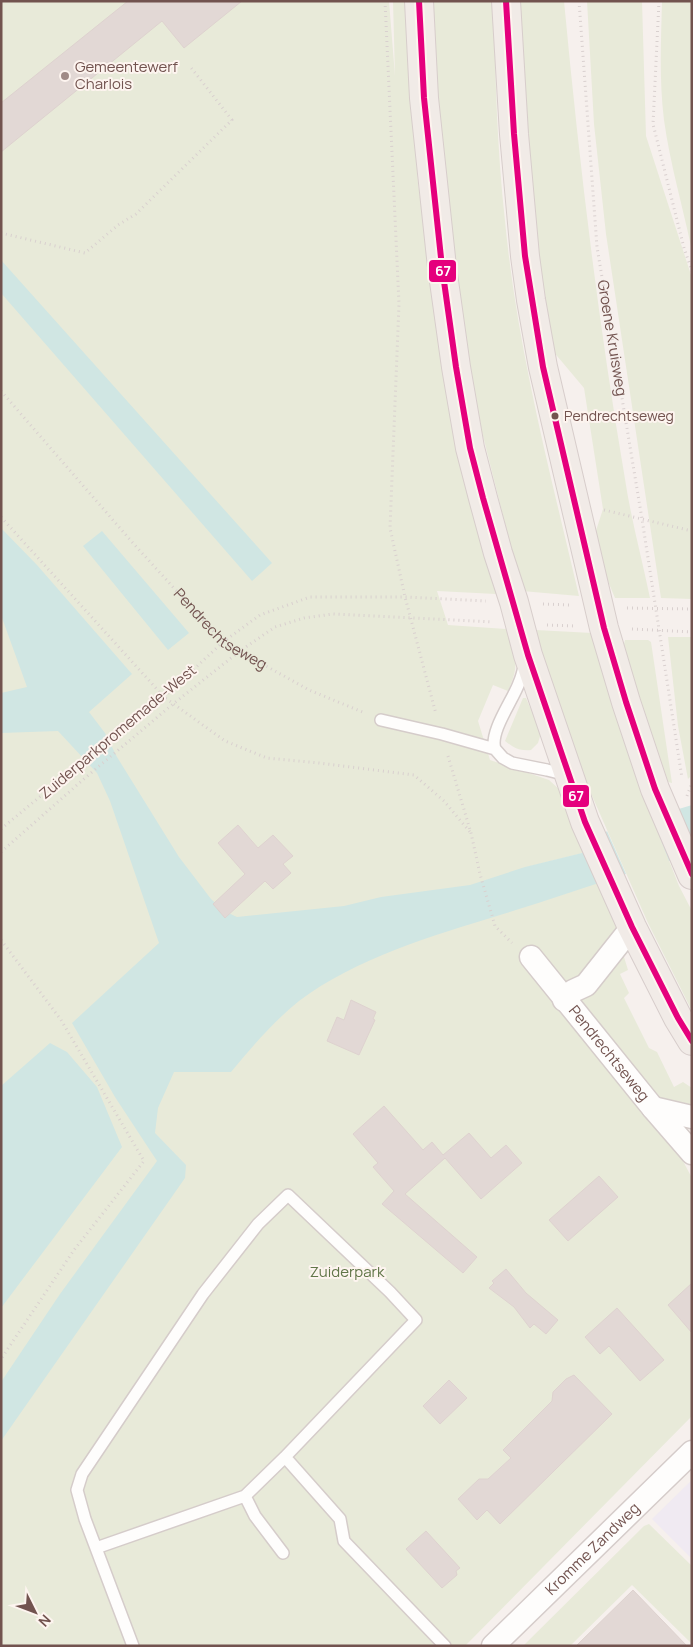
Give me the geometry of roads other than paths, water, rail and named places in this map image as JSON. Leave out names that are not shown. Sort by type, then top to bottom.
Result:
[{"type":"main road","points":[[419,1],[424,98],[442,267],[456,368],[470,448],[528,655],[586,822],[632,927],[678,1018],[692,1040]]},
{"type":"main road","points":[[506,1],[515,143],[525,256],[545,376],[604,628],[655,789],[690,871]]},
{"type":"street","name":"Pendrechtseweg","points":[[564,1000],[573,991],[586,985],[632,927]]},
{"type":"street","name":"Pendrechtseweg","points":[[531,957],[564,1000],[692,1153]]},
{"type":"street","name":"Pendrechtseweg","points":[[653,1108],[692,1117]]},
{"type":"street","name":"Kromme Zandweg","points":[[493,1646],[692,1452]]},
{"type":"lane","points":[[495,750],[495,735],[519,683],[528,655]]},
{"type":"lane","points":[[381,720],[442,734],[495,750],[512,763],[570,776]]},
{"type":"lane","points":[[96,1548],[245,1496],[285,1457],[416,1320],[390,1292],[288,1195],[258,1224],[203,1294],[82,1474],[77,1490],[85,1519],[133,1646]]},
{"type":"lane","points":[[285,1457],[340,1518],[344,1541],[445,1646]]},
{"type":"lane","points":[[245,1496],[255,1516],[283,1553]]},
{"type":"place","name":"Gemeentewerf Charlois","points":[[65,76]]},
{"type":"place","name":"Pendrechtseweg","points":[[555,416]]},
{"type":"park label","name":"Zuiderpark","points":[[347,1272]]}]
